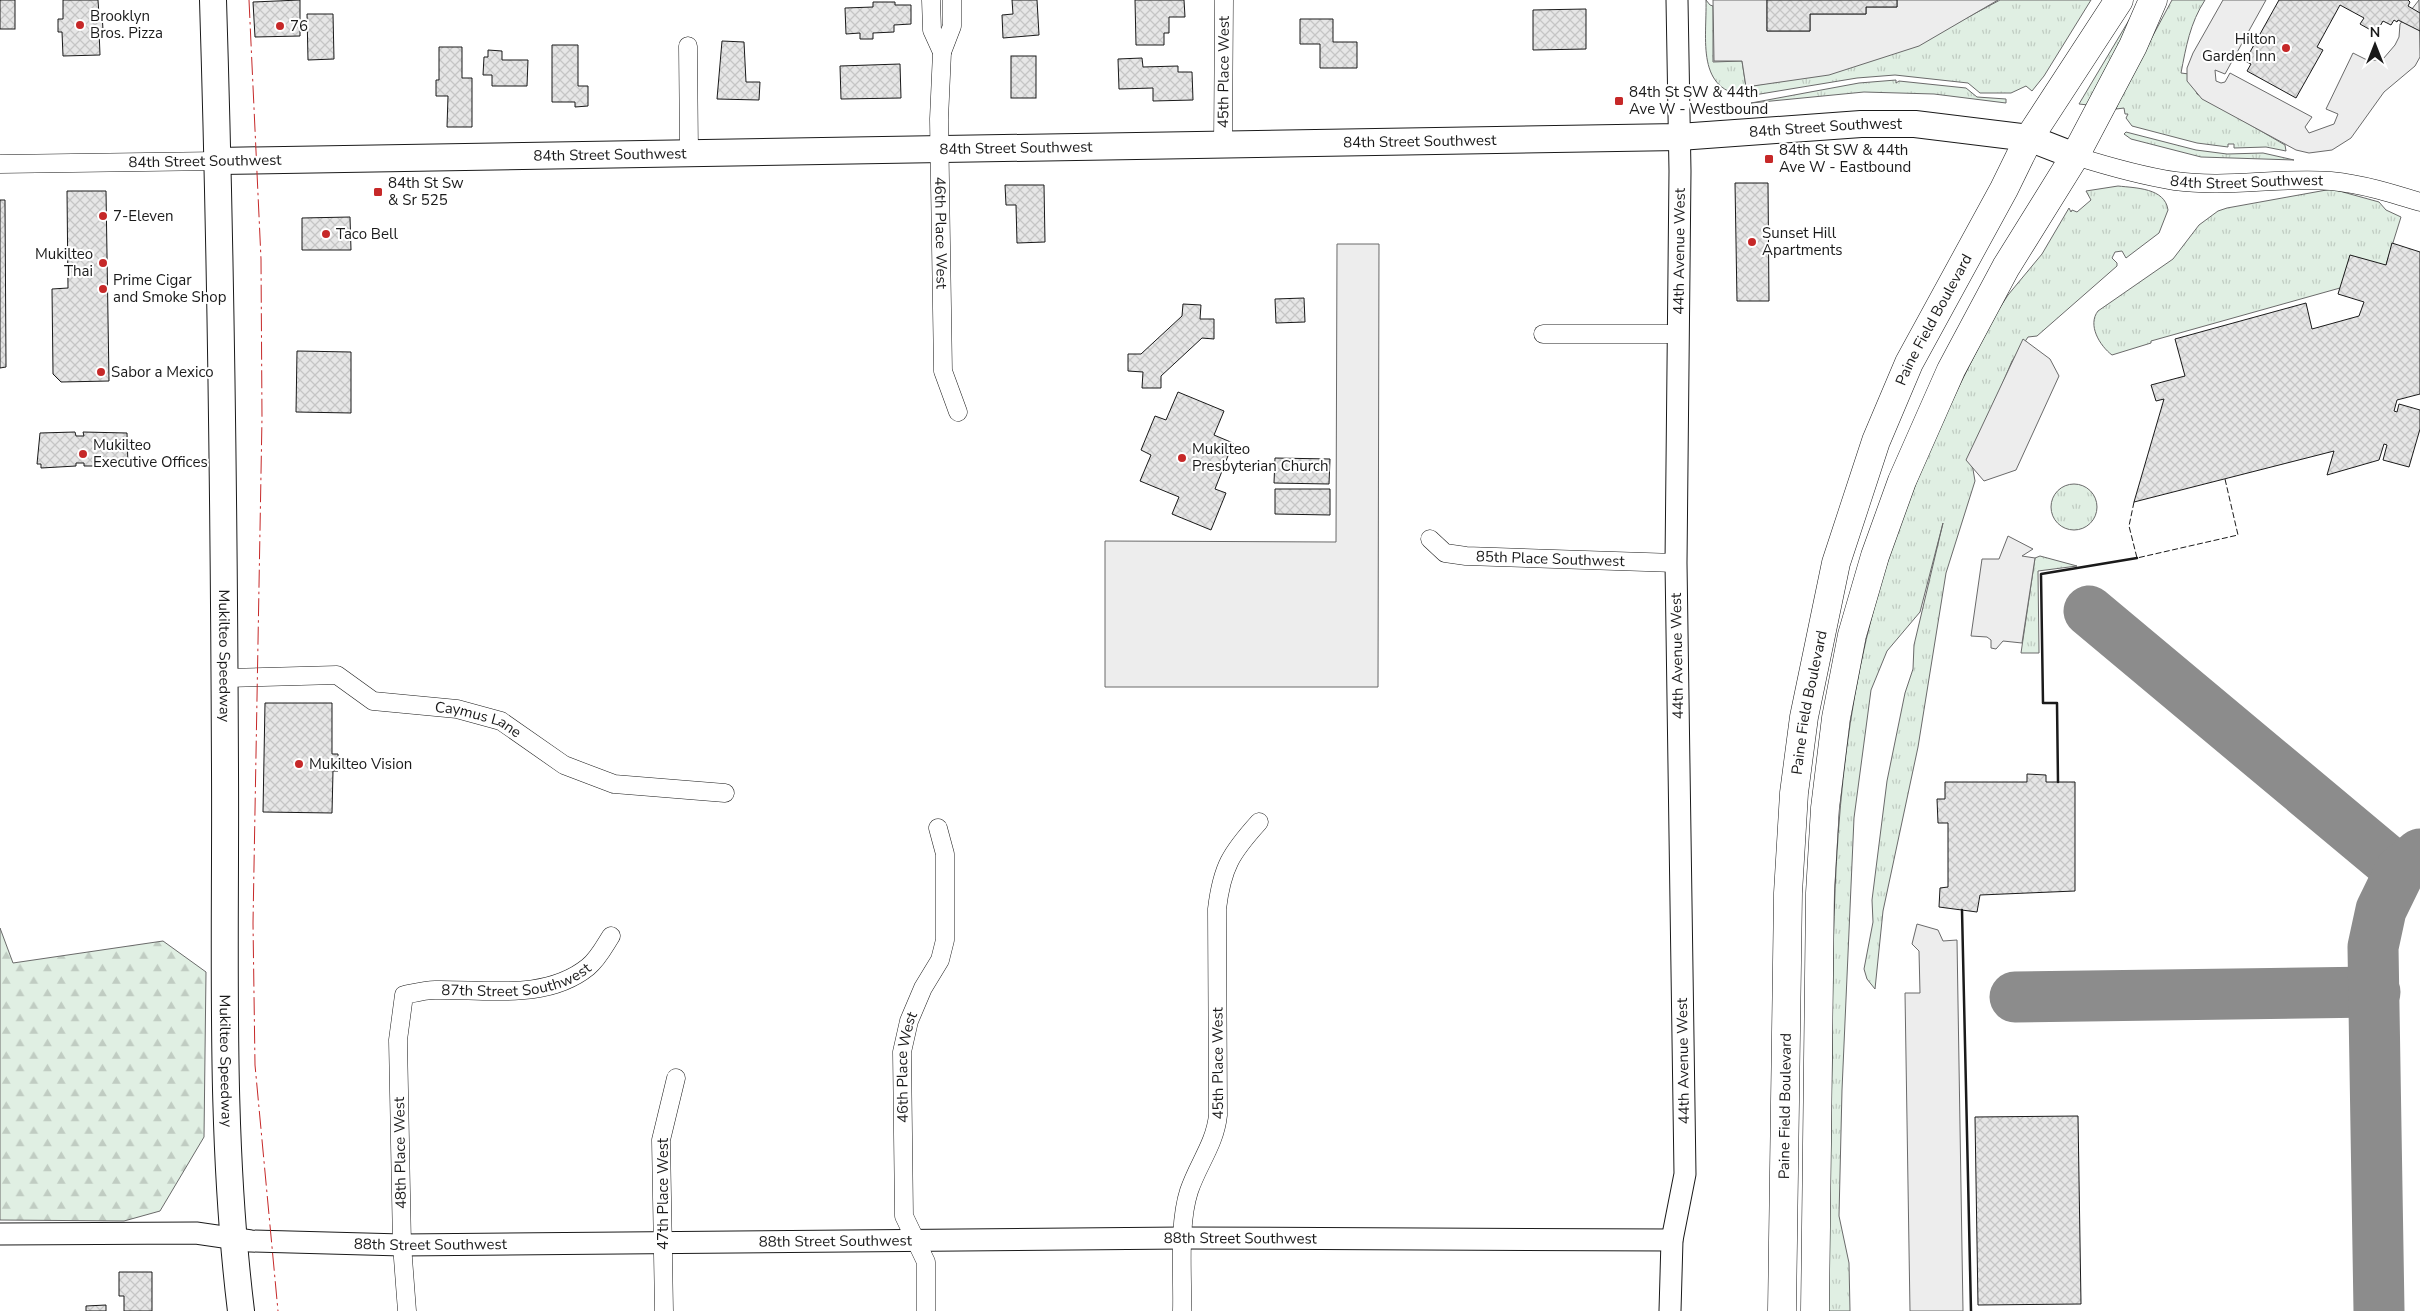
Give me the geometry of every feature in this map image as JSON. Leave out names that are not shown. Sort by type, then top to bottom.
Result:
[{"type":"highway","points":[[2029,138],[2119,0]]},
{"type":"highway","points":[[2075,156],[2133,46],[2153,0]]},
{"type":"highway","name":"Paine Field Boulevard","points":[[1782,1311],[1788,893],[1794,793],[1804,717],[1836,563],[1876,441],[1909,363],[2004,189],[2029,138]]},
{"type":"highway","name":"Paine Field Boulevard","points":[[1814,1311],[1820,893],[1825,808],[1836,718],[1852,635],[1875,556],[1902,481],[1951,370],[2006,266],[2075,156]]},
{"type":"main road","name":"Mukilteo Speedway","points":[[213,0],[218,161],[225,678],[227,1132],[232,1238],[241,1311]]},
{"type":"main road","name":"84th Street Southwest","points":[[218,161],[689,152],[1223,146],[1679,137],[1861,124],[1915,124],[2029,138],[2075,156]]},
{"type":"street","name":"46th Place West","points":[[931,0],[932,30],[942,52]]},
{"type":"street","name":"46th Place West","points":[[952,0],[952,26],[942,52],[940,149],[943,371],[958,412]]},
{"type":"street","name":"45th Place West","points":[[1223,146],[1224,0]]},
{"type":"street","name":"44th Avenue West","points":[[1670,1311],[1672,1240],[1685,1174],[1676,563],[1679,137],[1677,0]]},
{"type":"street","points":[[688,46],[689,152]]},
{"type":"street","name":"84th Street Southwest","points":[[2075,156],[2100,164],[2175,181],[2222,183],[2332,181],[2376,188],[2420,202]]},
{"type":"street","name":"84th Street Southwest","points":[[0,164],[218,161]]},
{"type":"street","points":[[1544,334],[1678,334]]},
{"type":"street","name":"85th Place Southwest","points":[[1430,539],[1445,553],[1466,556],[1676,563]]},
{"type":"street","name":"Caymus Lane","points":[[225,678],[337,675],[373,701],[457,709],[501,722],[564,765],[614,784],[725,792]]},
{"type":"street","name":"45th Place West","points":[[1182,1311],[1183,1238],[1189,1192],[1214,1140],[1218,1122],[1217,909],[1219,890],[1225,870],[1235,849],[1259,822]]},
{"type":"street","name":"46th Place West","points":[[926,1311],[926,1262],[904,1216],[902,1052],[909,1021],[923,988],[940,960],[945,940],[945,854],[938,828]]},
{"type":"street","name":"87th Street Southwest","points":[[404,994],[433,990],[522,990],[551,986],[572,978],[589,967],[611,936]]},
{"type":"street","name":"48th Place West","points":[[404,994],[398,1040],[402,1245],[407,1311]]},
{"type":"street","name":"47th Place West","points":[[664,1311],[661,1140],[676,1078]]},
{"type":"street","name":"88th Street Southwest","points":[[0,1234],[196,1233],[251,1241],[402,1245],[1183,1238],[1672,1240]]},
{"type":"green space","points":[[1706,0],[1713,6],[1713,62],[1742,61],[1746,87],[1797,78],[1944,30],[2000,0],[2091,0],[2044,76],[2032,91],[2026,86],[2011,93],[1980,93],[1968,83],[1895,75],[1857,78],[1748,96],[1731,92],[1719,85],[1712,74],[1707,61]]},
{"type":"green space","points":[[2141,0],[2088,105],[2079,104]]},
{"type":"green space","points":[[2172,0],[2205,0],[2192,26],[2181,73],[2189,74],[2197,94],[2285,145],[2286,151],[2266,147],[2234,148],[2234,144],[2228,144],[2228,147],[2197,143],[2132,126],[2126,118],[2128,114],[2125,114],[2124,108],[2116,109],[2121,95]]},
{"type":"green space","points":[[1896,80],[1896,83],[1899,81],[1966,88],[1977,97],[2006,99],[2006,103],[1934,94],[1864,92],[1751,103],[1859,83]]},
{"type":"green space","points":[[2126,132],[2196,150],[2227,154],[2263,153],[2294,160],[2201,157],[2131,139],[2124,134]]},
{"type":"green space","points":[[2118,186],[2149,190],[2161,197],[2166,203],[2168,210],[2159,233],[2126,258],[2122,251],[2115,252],[2112,258],[2117,263],[2117,266],[2037,336],[2028,337],[2012,361],[1971,458],[1975,481],[1946,573],[1918,747],[1883,911],[1875,989],[1867,979],[1864,969],[1873,922],[1872,900],[1887,781],[1905,693],[1913,669],[1914,645],[1943,523],[1920,612],[1887,651],[1871,690],[1854,818],[1842,1090],[1839,1216],[1849,1263],[1850,1311],[1828,1311],[1833,945],[1838,834],[1850,723],[1873,612],[1897,534],[1926,458],[1960,384],[1997,312],[2008,295],[2042,254],[2069,208],[2071,212],[2072,210],[2077,212],[2091,200],[2086,191]]},
{"type":"green space","points":[[2332,189],[2379,202],[2386,210],[2401,217],[2386,265],[2340,288],[2151,341],[2151,343],[2112,355],[2099,341],[2094,329],[2095,317],[2098,311],[2173,259],[2199,225],[2218,211]]},
{"type":"green space","points":[[2074,484],[2087,488],[2093,494],[2097,507],[2093,520],[2087,526],[2074,530],[2061,526],[2055,520],[2051,507],[2055,494],[2061,488]]},
{"type":"green space","points":[[2040,556],[2077,566],[2038,571],[2039,653],[2021,653],[2035,558]]},
{"type":"green space","points":[[0,928],[13,963],[163,941],[206,972],[204,1137],[160,1211],[124,1221],[0,1220]]},
{"type":"shaded area","points":[[1713,0],[1767,0],[1767,31],[1810,31],[1810,14],[1866,14],[1866,7],[1897,7],[1897,0],[1998,0],[1919,46],[1829,75],[1746,87],[1742,61],[1714,61]]},
{"type":"shaded area","points":[[2223,0],[2266,0],[2225,74],[2215,70],[2216,81],[2225,82],[2230,73],[2312,117],[2305,127],[2309,133],[2334,124],[2338,114],[2326,109],[2353,53],[2369,61],[2383,59],[2399,37],[2400,24],[2419,0],[2420,57],[2415,66],[2384,92],[2351,138],[2332,150],[2309,153],[2296,150],[2202,99],[2187,81],[2187,68],[2193,53]]},
{"type":"shaded area","points":[[1337,244],[1379,244],[1378,687],[1105,687],[1105,541],[1336,542]]},
{"type":"shaded area","points":[[2023,339],[2050,359],[2059,376],[2016,470],[1984,481],[1966,460]]},
{"type":"shaded area","points":[[2008,536],[2033,549],[2022,556],[2035,558],[2022,643],[2003,641],[1996,649],[1991,648],[1991,640],[1987,637],[1971,636],[1982,559],[1999,559]]},
{"type":"shaded area","points":[[1917,924],[1938,930],[1943,941],[1957,940],[1963,1311],[1910,1311],[1905,993],[1920,993],[1919,951],[1912,944]]},
{"type":"building","points":[[0,0],[15,0],[15,29],[0,29]]},
{"type":"building","name":"Brooklyn Bros. Pizza","points":[[63,0],[98,0],[99,15],[102,14],[103,30],[99,30],[100,55],[63,56],[62,32],[58,32],[58,19],[63,19]]},
{"type":"building","points":[[300,0],[300,36],[255,37],[253,2]]},
{"type":"building","points":[[1012,0],[1037,0],[1039,35],[1003,38],[1002,15],[1013,14]]},
{"type":"building","points":[[1135,0],[1184,0],[1185,17],[1169,17],[1169,33],[1164,33],[1164,45],[1136,45]]},
{"type":"building","points":[[1767,0],[1897,0],[1897,7],[1866,7],[1866,14],[1810,14],[1810,31],[1767,31]]},
{"type":"building","name":"Hilton Garden Inn","points":[[2279,0],[2408,0],[2410,2],[2408,6],[2420,13],[2420,31],[2398,20],[2397,22],[2394,20],[2391,25],[2383,21],[2376,33],[2360,24],[2364,18],[2340,5],[2317,47],[2323,50],[2296,98],[2247,71],[2251,64],[2245,61]]},
{"type":"building","points":[[873,2],[895,2],[895,5],[911,5],[911,24],[894,25],[894,32],[873,33],[873,39],[860,39],[860,33],[846,34],[845,8],[873,7]]},
{"type":"building","points":[[1586,9],[1586,49],[1533,50],[1533,10]]},
{"type":"building","points":[[307,14],[333,14],[334,59],[308,60]]},
{"type":"building","points":[[1300,19],[1333,19],[1333,42],[1357,42],[1357,68],[1320,68],[1320,44],[1300,44]]},
{"type":"building","points":[[722,41],[744,42],[746,82],[760,82],[759,100],[717,99]]},
{"type":"building","points":[[552,45],[578,45],[578,86],[588,86],[588,106],[575,107],[575,102],[552,102]]},
{"type":"building","points":[[439,47],[462,47],[462,78],[472,78],[472,127],[447,127],[448,96],[436,96],[436,80],[439,80]]},
{"type":"building","points":[[488,50],[502,51],[502,60],[528,60],[527,86],[492,86],[492,75],[483,75],[484,57],[488,57]]},
{"type":"building","points":[[1011,56],[1036,56],[1036,98],[1011,98]]},
{"type":"building","points":[[1142,58],[1143,67],[1178,66],[1178,72],[1192,72],[1193,100],[1153,101],[1153,88],[1119,89],[1118,59]]},
{"type":"building","points":[[900,64],[901,98],[841,99],[840,66]]},
{"type":"building","name":"Sunset Hill Apartments","points":[[1735,183],[1768,183],[1769,301],[1737,301]]},
{"type":"building","points":[[1005,185],[1044,185],[1045,242],[1017,243],[1016,205],[1006,205]]},
{"type":"building","points":[[67,191],[106,191],[109,381],[61,382],[53,374],[52,289],[68,288]]},
{"type":"building","points":[[0,200],[5,200],[6,367],[0,368]]},
{"type":"building","name":"Taco Bell","points":[[350,217],[351,250],[302,250],[302,218]]},
{"type":"building","points":[[2392,243],[2420,252],[2420,394],[2397,400],[2394,411],[2397,412],[2399,404],[2420,410],[2420,429],[2409,467],[2383,460],[2387,445],[2384,444],[2379,460],[2327,475],[2334,451],[2134,502],[2164,399],[2156,401],[2151,385],[2185,376],[2175,339],[2306,303],[2312,329],[2359,316],[2364,302],[2338,294],[2350,255],[2386,265]]},
{"type":"building","points":[[1304,298],[1305,322],[1276,323],[1275,299]]},
{"type":"building","points":[[1183,304],[1201,305],[1200,319],[1214,319],[1214,339],[1202,338],[1161,376],[1161,388],[1142,388],[1143,372],[1128,371],[1128,354],[1141,354],[1182,316]]},
{"type":"building","points":[[297,351],[351,352],[351,413],[296,412]]},
{"type":"building","points":[[1178,392],[1224,411],[1214,435],[1233,443],[1215,489],[1226,493],[1211,530],[1172,514],[1179,497],[1140,481],[1151,455],[1141,450],[1155,416],[1166,420]]},
{"type":"building","name":"Mukilteo Executive Offices","points":[[75,432],[76,436],[84,436],[83,432],[127,433],[128,466],[84,466],[84,463],[76,463],[76,466],[41,468],[41,464],[37,464],[40,433]]},
{"type":"building","points":[[1275,458],[1330,459],[1329,484],[1274,483]]},
{"type":"building","points":[[1275,489],[1330,489],[1330,515],[1275,514]]},
{"type":"building","points":[[265,703],[332,703],[332,754],[338,754],[338,771],[333,771],[332,813],[263,812]]},
{"type":"building","points":[[2027,774],[2046,775],[2046,782],[2075,782],[2075,891],[1980,895],[1977,912],[1939,907],[1940,888],[1948,887],[1948,823],[1938,823],[1937,799],[1945,799],[1945,782],[2027,782]]},
{"type":"building","points":[[2078,1116],[2081,1304],[1978,1305],[1975,1117]]},
{"type":"building","points":[[119,1272],[152,1272],[152,1311],[124,1311],[124,1296],[119,1296]]},
{"type":"building","points":[[106,1305],[106,1311],[86,1311],[86,1306]]},
{"type":"taxiway","points":[[2089,611],[2400,871]]},
{"type":"taxiway","points":[[2379,1311],[2373,947],[2381,910],[2400,871],[2420,854]]},
{"type":"taxiway","points":[[2015,997],[2375,992]]},
{"type":"fence","points":[[2134,502],[2129,526],[2137,558],[2238,535],[2225,479]]},
{"type":"wall","points":[[2058,782],[2057,703],[2043,703],[2041,574],[2137,558]]},
{"type":"wall","points":[[1962,910],[1971,1311]]},
{"type":"power","points":[[249,0],[261,259],[262,418],[253,923],[255,1065],[278,1311]]},
{"type":"place","name":"Brooklyn Bros. Pizza","points":[[80,25]]},
{"type":"place","name":"76","points":[[280,26]]},
{"type":"place","name":"Hilton Garden Inn","points":[[2286,48]]},
{"type":"place","name":"84th St SW & 44th Ave W - Westbound","points":[[1619,101]]},
{"type":"place","name":"84th St SW & 44th Ave W - Eastbound","points":[[1769,159]]},
{"type":"place","name":"84th St Sw & Sr 525","points":[[378,192]]},
{"type":"place","name":"7-Eleven","points":[[103,216]]},
{"type":"place","name":"Taco Bell","points":[[326,234]]},
{"type":"place","name":"Sunset Hill Apartments","points":[[1752,242]]},
{"type":"place","name":"Mukilteo Thai","points":[[103,263]]},
{"type":"place","name":"Prime Cigar and Smoke Shop","points":[[103,289]]},
{"type":"place","name":"Sabor a Mexico","points":[[101,372]]},
{"type":"place","name":"Mukilteo Executive Offices","points":[[83,454]]},
{"type":"place","name":"Mukilteo Presbyterian Church","points":[[1182,458]]},
{"type":"place","name":"Mukilteo Vision","points":[[299,764]]}]
